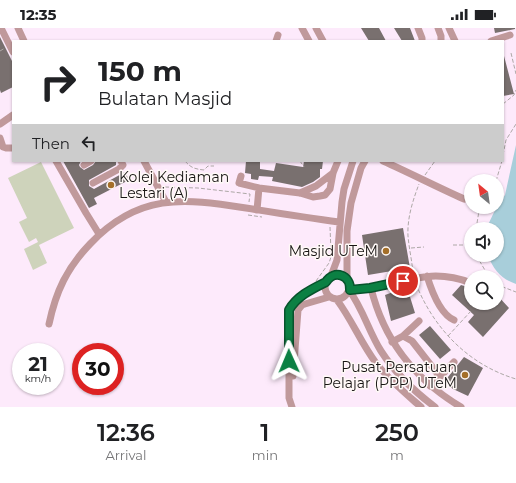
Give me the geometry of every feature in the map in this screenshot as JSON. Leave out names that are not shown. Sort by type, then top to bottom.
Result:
[{"type":"street","points":[[1,28],[12,47]]},
{"type":"street","points":[[18,28],[21,40]]},
{"type":"street","points":[[302,28],[308,40]]},
{"type":"street","points":[[316,28],[322,40]]},
{"type":"street","points":[[418,28],[422,40]]},
{"type":"street","points":[[438,28],[441,36],[440,40]]},
{"type":"street","points":[[449,28],[455,40]]},
{"type":"street","points":[[494,40],[510,35]]},
{"type":"street","points":[[0,124],[12,116]]},
{"type":"street","points":[[0,138],[3,146],[6,148],[12,148]]},
{"type":"street","points":[[57,162],[100,234]]},
{"type":"street","points":[[93,183],[119,169],[123,165],[122,162]]},
{"type":"street","points":[[145,162],[166,202]]},
{"type":"street","points":[[241,176],[239,183],[259,188],[300,193],[313,197],[326,195],[330,189],[333,173],[338,162]]},
{"type":"street","points":[[292,407],[289,398],[289,310],[293,302],[302,295],[326,282],[331,276],[337,260],[339,222],[344,189],[353,162]]},
{"type":"street","points":[[364,162],[361,168],[351,203],[347,231],[347,279],[350,290],[363,312],[381,350],[390,363],[406,382],[435,407]]},
{"type":"street","points":[[385,162],[464,199]]},
{"type":"street","points":[[300,193],[316,186],[333,173]]},
{"type":"street","points":[[257,210],[259,188]]},
{"type":"street","points":[[49,324],[53,306],[62,281],[80,254],[100,234],[119,219],[150,206],[166,202],[200,202],[339,222]]},
{"type":"street","points":[[331,276],[340,275],[347,279]]},
{"type":"street","points":[[337,300],[345,297],[350,290],[370,288],[414,278],[446,275],[464,280]]},
{"type":"street","points":[[427,276],[439,304],[449,318],[454,320]]},
{"type":"street","points":[[326,282],[325,290],[330,297],[337,300],[349,315],[358,334],[380,368],[396,386],[421,407]]},
{"type":"street","points":[[370,288],[378,315],[392,342],[407,362],[430,386],[445,398],[461,407]]},
{"type":"street","points":[[289,398],[293,386],[298,310],[302,305],[330,297]]},
{"type":"street","points":[[392,342],[403,336],[419,321]]},
{"type":"street","points":[[403,336],[412,341],[437,373],[438,379]]},
{"type":"street","points":[[430,386],[454,362]]},
{"type":"path","points":[[510,53],[516,74]]},
{"type":"path","points":[[504,103],[514,95],[516,90]]},
{"type":"path","points":[[504,150],[506,140],[516,124]]},
{"type":"path","points":[[186,162],[195,169],[204,170],[208,166],[214,166]]},
{"type":"path","points":[[301,162],[304,167]]},
{"type":"path","points":[[434,162],[422,179],[413,201],[409,220],[408,236],[414,278],[424,304],[448,337],[469,357],[495,372],[516,379]]},
{"type":"path","points":[[498,174],[502,162]]},
{"type":"path","points":[[159,188],[198,188],[250,194],[247,208],[248,215],[268,218]]},
{"type":"path","points":[[316,281],[329,263],[331,254],[330,227],[327,225]]},
{"type":"path","points":[[453,245],[464,245]]},
{"type":"path","points":[[410,248],[424,248]]},
{"type":"path","points":[[504,286],[516,292]]},
{"type":"path","points":[[448,337],[471,311]]},
{"type":"shaded area","points":[[0,28],[516,28],[516,407],[0,407]]},
{"type":"green space","points":[[41,162],[74,228],[39,245],[47,263],[33,270],[24,249],[38,242],[36,238],[29,242],[19,222],[27,218],[8,178]]},
{"type":"water","points":[[516,145],[516,284],[504,278],[504,270],[496,270],[491,262],[504,262],[504,222],[489,222],[493,214],[504,214],[505,195]]},
{"type":"building","points":[[361,28],[379,28],[385,40],[368,40]]},
{"type":"building","points":[[394,28],[410,28],[415,40],[401,40]]},
{"type":"building","points":[[494,28],[515,28],[515,29],[495,33]]},
{"type":"building","points":[[0,37],[12,61],[12,88],[1,93]]},
{"type":"building","points":[[504,56],[514,94],[504,96]]},
{"type":"building","name":"Kolej Kediaman Lestari (A)","points":[[64,162],[80,162],[79,165],[84,170],[95,162],[116,162],[116,165],[89,180],[89,186],[94,189],[125,172],[129,180],[94,198],[97,204],[89,208]]},
{"type":"building","points":[[246,162],[260,162],[260,169],[274,171],[276,163],[303,167],[304,162],[323,162],[322,169],[320,169],[320,177],[302,187],[272,181],[273,177],[259,176],[258,180],[251,179],[251,174],[245,173]]},
{"type":"building","name":"Masjid UTeM","points":[[403,228],[410,268],[368,275],[362,235]]},
{"type":"building","points":[[461,285],[464,286],[464,306],[452,295]]},
{"type":"building","points":[[407,287],[415,313],[391,321],[385,295]]},
{"type":"building","points":[[504,303],[509,308],[483,337],[468,322],[474,315],[468,310],[504,310]]},
{"type":"building","points":[[430,326],[451,350],[440,359],[419,335]]},
{"type":"building","name":"Pusat Persatuan Pelajar (PPP) UTeM","points":[[464,357],[483,368],[468,396],[453,389],[444,382]]},
{"type":"place","name":"Kolej Kediaman Lestari (A)","points":[[111,185]]},
{"type":"place","name":"Masjid UTeM","points":[[386,251]]},
{"type":"place","name":"Pusat Persatuan Pelajar (PPP) UTeM","points":[[465,375]]},
{"type":"route","points":[[289,361],[289,310],[293,302],[302,295],[326,282],[328,278],[335,275],[340,275],[347,279],[350,290],[370,288],[403,281]]}]
